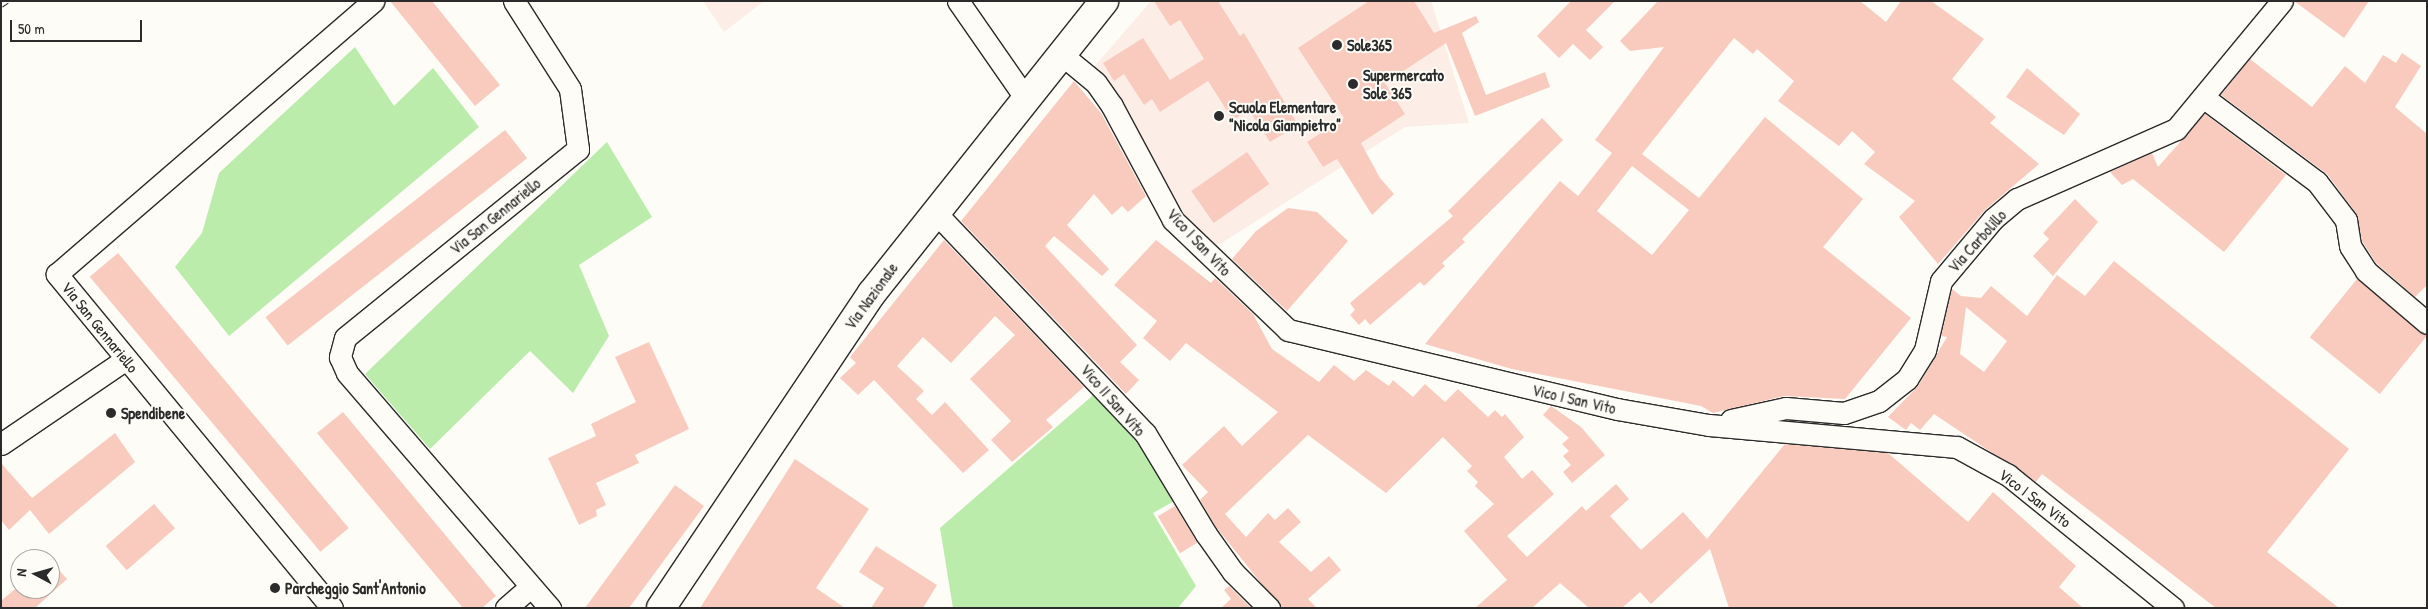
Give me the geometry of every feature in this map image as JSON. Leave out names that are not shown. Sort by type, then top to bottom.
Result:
[{"type":"main road","name":"Via Nazionale","points":[[660,608],[847,329],[934,210],[1104,1]]},
{"type":"street","name":"Via San Gennariello","points":[[332,608],[58,274],[373,1]]},
{"type":"street","name":"Via San Gennariello","points":[[514,1],[570,89],[578,149],[344,338],[340,357],[347,373],[550,608]]},
{"type":"street","points":[[958,1],[1026,99]]},
{"type":"street","name":"Via Carbolillo","points":[[1709,425],[1786,408],[1844,412],[1878,401],[1907,379],[1924,350],[1941,281],[1993,219],[2017,199],[2158,140],[2176,129],[2282,1]]},
{"type":"street","name":"Vico I San Vito","points":[[1061,54],[1096,83],[1112,106],[1174,220],[1288,330],[1617,409],[1709,425],[1957,447],[2008,475],[2172,608]]},
{"type":"street","points":[[2203,97],[2317,182],[2346,220],[2350,246],[2366,271],[2427,323]]},
{"type":"street","name":"Vico II San Vito","points":[[934,210],[1144,433],[1206,534],[1233,572],[1269,608]]},
{"type":"street","points":[[1,444],[126,359]]},
{"type":"street","points":[[506,608],[530,587]]},
{"type":"shaded area","points":[[703,1],[764,1],[724,32]]},
{"type":"shaded area","points":[[1151,1],[1431,1],[1469,123],[1405,127],[1212,249],[1189,223],[1125,107],[1094,67]]},
{"type":"green space","points":[[355,47],[394,106],[433,68],[479,127],[229,336],[175,267],[202,233],[219,173]]},
{"type":"green space","points":[[607,142],[652,217],[579,265],[609,336],[573,393],[530,351],[430,449],[365,374]]},
{"type":"green space","points":[[1099,390],[1141,438],[1176,500],[1153,513],[1196,586],[1178,608],[953,608],[940,528]]},
{"type":"building","points":[[390,1],[432,1],[500,85],[475,106]]},
{"type":"building","points":[[1154,1],[1218,1],[1240,36],[1244,33],[1298,125],[1270,142],[1249,110],[1233,120],[1208,81],[1160,112],[1152,99],[1144,105],[1124,74],[1114,81],[1103,63],[1143,38],[1170,80],[1204,59],[1180,20],[1170,26]]},
{"type":"building","points":[[1369,1],[1414,1],[1434,33],[1476,16],[1479,22],[1462,33],[1486,95],[1545,72],[1550,87],[1475,116],[1446,43],[1385,83],[1405,114],[1361,143],[1380,178],[1394,194],[1372,215],[1337,159],[1323,167],[1307,142],[1344,118],[1298,48]]},
{"type":"building","points":[[1571,1],[1615,1],[1586,30],[1603,47],[1590,60],[1573,44],[1559,58],[1537,36]]},
{"type":"building","points":[[1658,1],[1860,1],[1886,22],[1901,1],[1931,1],[1984,39],[1952,79],[1996,117],[1990,123],[2039,164],[1985,210],[1938,264],[1899,217],[1915,201],[1864,164],[1875,152],[1852,131],[1839,146],[1778,101],[1794,81],[1757,49],[1753,54],[1734,38],[1642,154],[1699,198],[1765,117],[1863,199],[1823,247],[1911,318],[1845,399],[1784,396],[1713,413],[1701,406],[1512,369],[1425,344],[1560,181],[1578,196],[1612,153],[1595,140],[1664,47],[1630,51],[1620,41]],"holes":[[[1632,166],[1689,210],[1652,255],[1597,211]]]},
{"type":"building","points":[[2294,1],[2369,1],[2344,38]]},
{"type":"building","points":[[2402,53],[2421,66],[2395,107],[2427,134],[2427,285],[2415,297],[2376,263],[2362,241],[2356,213],[2327,174],[2221,95],[2250,59],[2312,107],[2345,66],[2365,83],[2383,55],[2396,63]]},
{"type":"building","points":[[2027,68],[2080,114],[2064,135],[2006,97]]},
{"type":"building","points":[[1074,81],[1101,113],[1146,196],[1128,212],[1122,206],[1112,215],[1094,194],[1067,225],[1109,269],[1102,276],[1054,236],[1045,246],[1137,345],[1120,362],[1139,380],[1126,394],[961,221]]},
{"type":"building","points":[[2205,114],[2286,175],[2224,252],[2133,179],[2122,185],[2110,172],[2152,153],[2158,167]]},
{"type":"building","points":[[1542,118],[1563,140],[1462,239],[1465,242],[1442,263],[1445,266],[1424,286],[1420,282],[1370,325],[1365,319],[1359,325],[1350,315],[1355,310],[1350,303],[1453,216],[1448,211]]},
{"type":"building","points":[[505,130],[527,158],[288,346],[265,317]]},
{"type":"building","points":[[1247,152],[1269,184],[1214,223],[1191,191]]},
{"type":"building","points":[[2075,199],[2098,222],[2053,276],[2033,256],[2049,239],[2043,233]]},
{"type":"building","points":[[1288,208],[1317,212],[1348,241],[1287,311],[1232,259],[1256,231]]},
{"type":"building","points":[[944,240],[1084,387],[1046,420],[1053,427],[1012,462],[991,440],[1011,421],[970,379],[1015,335],[995,316],[951,363],[923,337],[897,366],[924,391],[916,399],[932,415],[945,402],[989,450],[963,473],[874,380],[858,395],[840,378],[856,363],[850,357]]},
{"type":"building","points":[[1156,240],[1211,283],[1215,278],[1253,314],[1272,349],[1319,382],[1334,365],[1354,381],[1366,370],[1389,386],[1393,380],[1413,397],[1425,384],[1445,402],[1458,389],[1488,417],[1495,410],[1502,417],[1505,414],[1524,437],[1504,457],[1522,479],[1532,470],[1554,494],[1507,536],[1527,557],[1582,506],[1586,511],[1616,484],[1629,499],[1610,516],[1641,550],[1683,512],[1707,539],[1785,444],[1888,453],[1968,522],[1993,492],[2076,566],[2059,587],[2083,608],[1729,608],[1710,549],[1651,604],[1640,592],[1622,608],[1589,608],[1560,583],[1532,608],[1475,608],[1507,580],[1464,531],[1494,504],[1475,486],[1478,482],[1467,471],[1472,466],[1443,437],[1386,493],[1308,435],[1225,514],[1246,537],[1268,513],[1275,520],[1288,508],[1301,522],[1279,542],[1311,572],[1329,556],[1341,570],[1308,599],[1317,608],[1281,608],[1216,527],[1200,500],[1208,492],[1182,465],[1224,426],[1242,446],[1278,412],[1186,343],[1170,361],[1143,338],[1157,321],[1114,285]]},
{"type":"building","points":[[118,253],[349,528],[320,552],[90,277]]},
{"type":"building","points":[[2114,261],[2349,449],[2267,552],[2339,608],[2216,608],[2042,474],[2036,482],[1934,414],[1920,430],[1911,423],[1906,430],[1888,417],[1918,386],[1947,337],[1941,336],[1952,289],[1961,296],[1981,298],[1991,286],[2027,316],[2057,275],[2085,296]],"holes":[[[1966,307],[2007,341],[1984,372],[1960,354]]]},
{"type":"building","points":[[2357,279],[2427,336],[2380,394],[2310,337]]},
{"type":"building","points":[[649,342],[689,429],[635,455],[639,463],[596,483],[606,505],[596,510],[597,516],[579,525],[548,458],[596,436],[591,424],[636,402],[615,357]]},
{"type":"building","points":[[1551,406],[1581,427],[1605,455],[1572,483],[1563,472],[1571,465],[1563,456],[1569,451],[1562,444],[1569,438],[1543,415]]},
{"type":"building","points":[[343,412],[496,596],[482,608],[463,608],[317,433]]},
{"type":"building","points":[[115,433],[135,462],[49,534],[30,510],[9,530],[1,520],[1,463],[32,498]]},
{"type":"building","points":[[795,459],[869,509],[816,588],[845,608],[700,608]]},
{"type":"building","points":[[675,485],[704,506],[629,608],[585,608]]},
{"type":"building","points":[[154,504],[175,528],[127,570],[106,546]]},
{"type":"building","points":[[1175,506],[1197,543],[1180,553],[1158,516]]},
{"type":"building","points":[[876,546],[937,585],[923,608],[871,608],[884,588],[859,572]]},
{"type":"building","points":[[60,571],[67,579],[60,585]]},
{"type":"building","points":[[1229,586],[1251,608],[1221,608],[1231,599],[1224,590]]},
{"type":"building","points":[[10,593],[10,599],[45,599],[35,608],[1,608],[1,601]]},
{"type":"railway","points":[[1,5],[7,1]]},
{"type":"place","name":"Sole365","points":[[1337,45]]},
{"type":"place","name":"Supermercato Sole 365","points":[[1353,84]]},
{"type":"place","name":"Scuola Elementare \"Nicola Giampietro\"","points":[[1219,116]]},
{"type":"place","name":"Spendibene","points":[[111,413]]},
{"type":"place","name":"Parcheggio Sant'Antonio","points":[[275,588]]}]
